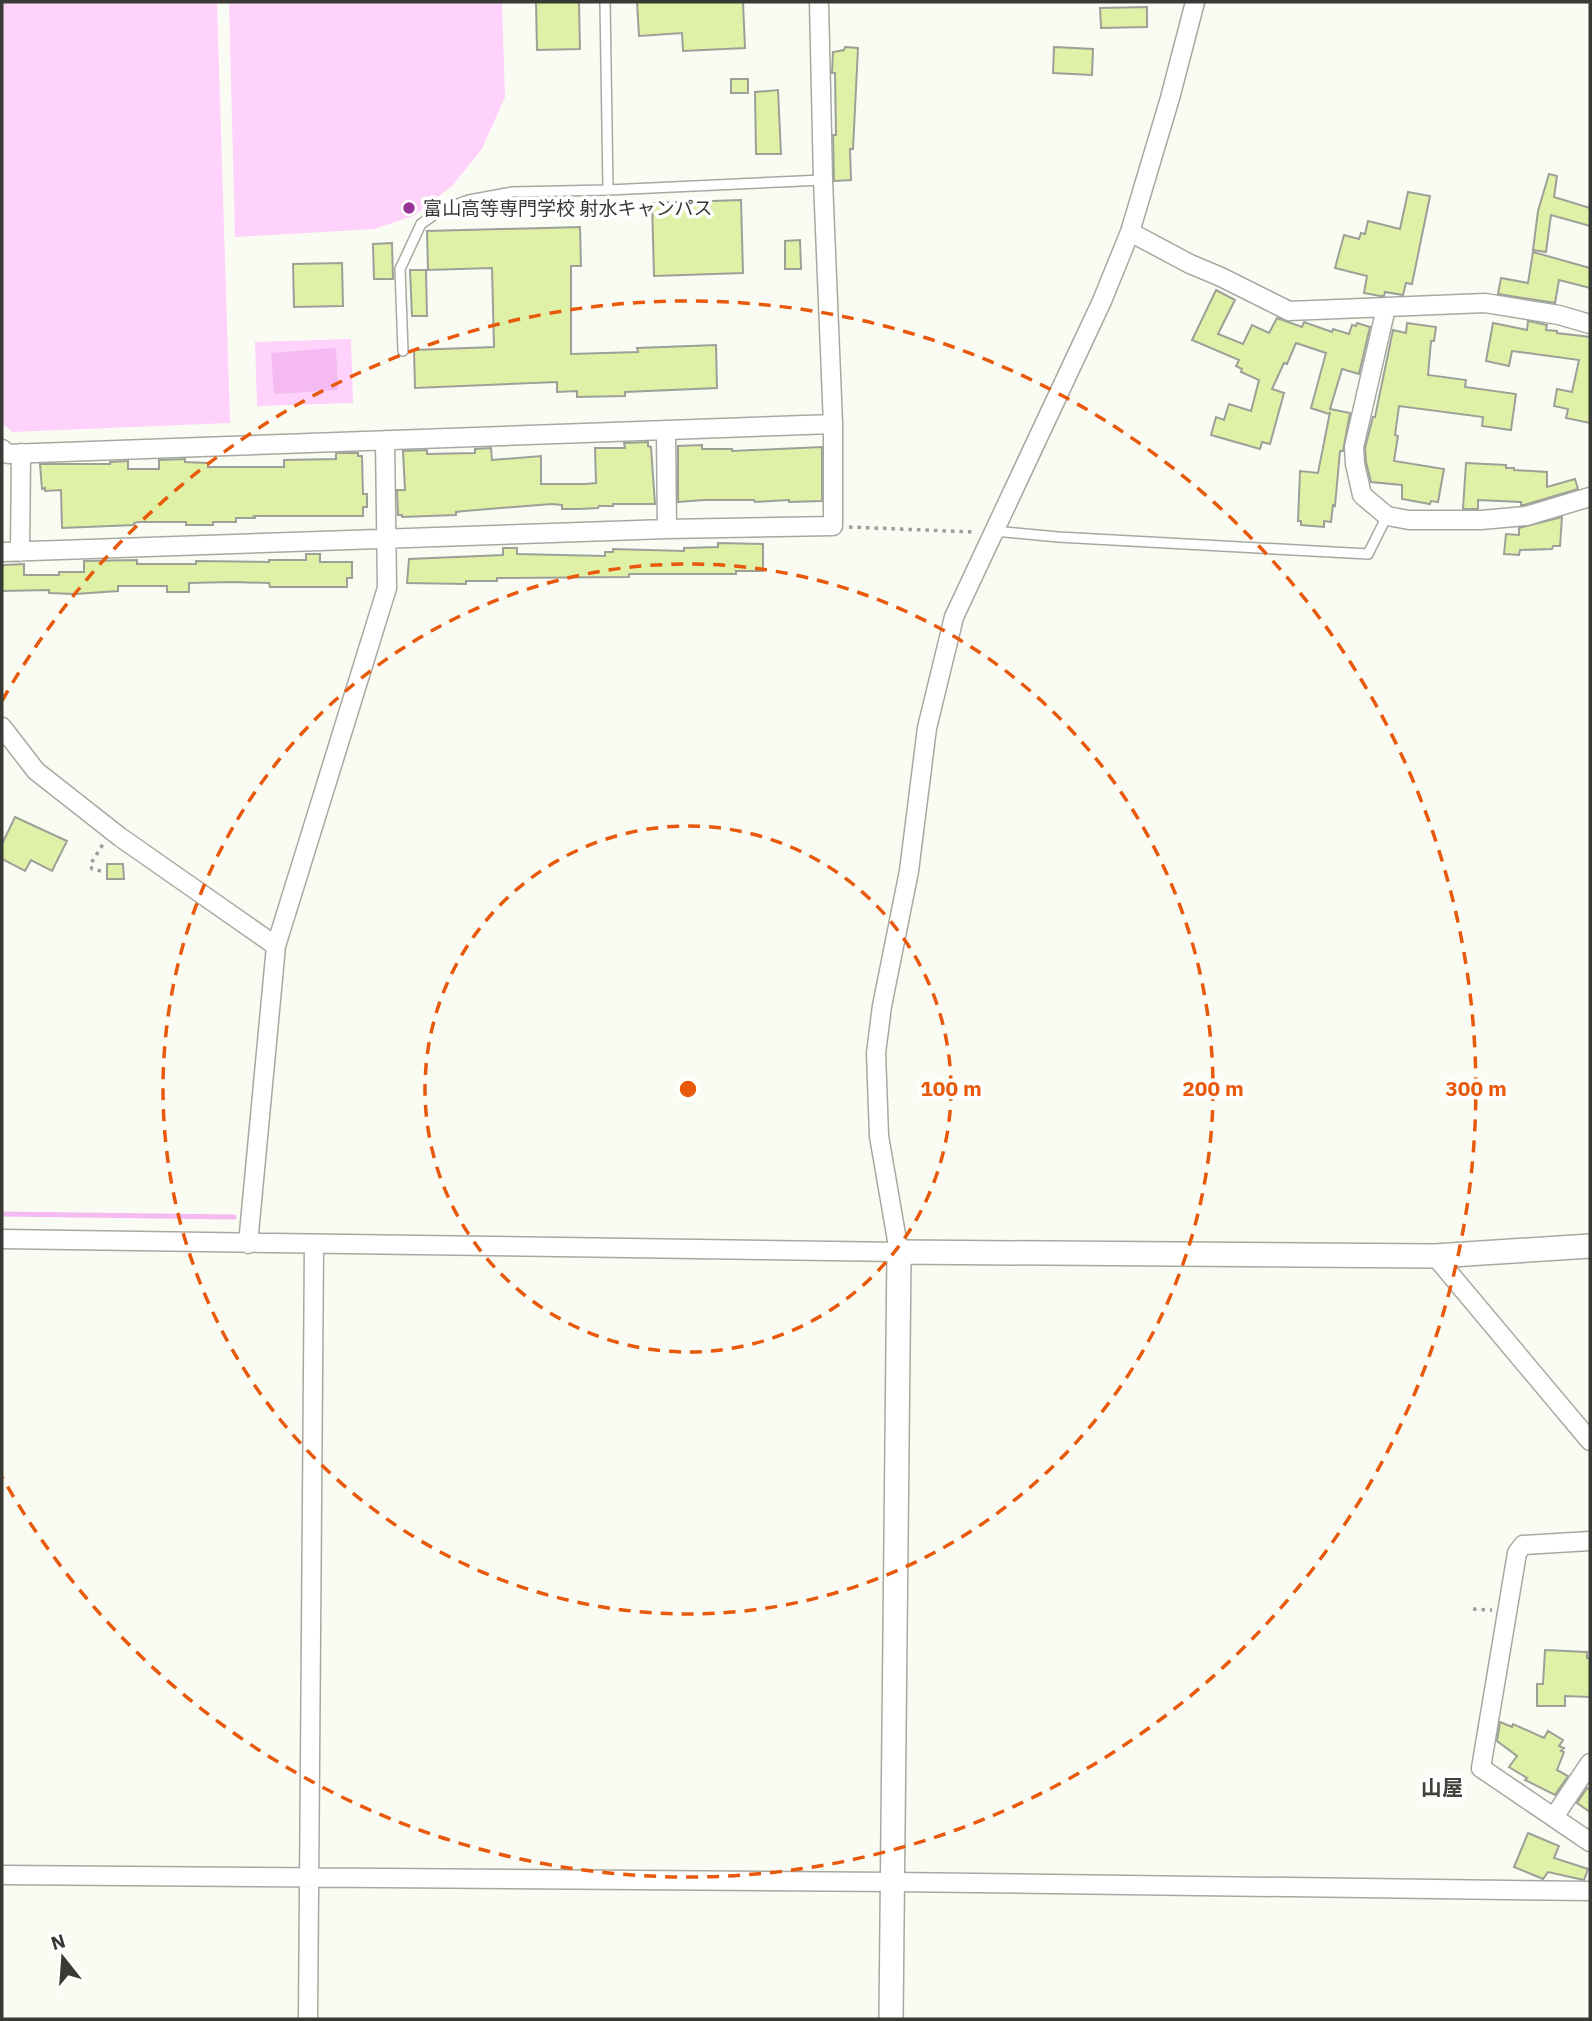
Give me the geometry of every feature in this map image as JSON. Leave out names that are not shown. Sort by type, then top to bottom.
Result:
[{"type":"street","points":[[2,552],[667,529],[833,526],[833,424],[819,2]]},
{"type":"street","points":[[891,2019],[897,1243],[878,1136],[876,1053],[882,1006],[909,871],[927,727],[954,617],[1102,301],[1130,232],[1195,2]]},
{"type":"street","points":[[1130,232],[1289,311],[1485,303],[1559,315],[1590,324]]},
{"type":"street","points":[[1386,308],[1354,447],[1362,495],[1387,516],[1409,520],[1481,520],[1525,516],[1590,497]]},
{"type":"street","points":[[2,449],[8,454],[833,424]]},
{"type":"street","points":[[666,430],[667,529]]},
{"type":"street","points":[[249,1240],[276,946],[387,587],[385,440]]},
{"type":"street","points":[[20,552],[21,453]]},
{"type":"street","points":[[2,727],[36,771],[111,830],[276,946]]},
{"type":"street","points":[[2,1239],[249,1240],[314,1245],[897,1243],[1435,1256],[1590,1246]]},
{"type":"street","points":[[308,2019],[314,1245]]},
{"type":"street","points":[[1435,1256],[1590,1441]]},
{"type":"street","points":[[1590,1541],[1524,1545],[1517,1553],[1481,1768],[1590,1842]]},
{"type":"street","points":[[1554,1817],[1590,1763]]},
{"type":"street","points":[[2,1875],[1590,1891]]},
{"type":"lane","points":[[605,2],[608,190]]},
{"type":"lane","points":[[403,351],[400,269],[421,224],[441,210],[469,200],[501,194],[823,180]]},
{"type":"lane","points":[[994,531],[1368,554],[1387,516]]},
{"type":"path","points":[[833,526],[979,533],[994,531]]},
{"type":"path","points":[[102,871],[92,869],[90,865],[111,830]]},
{"type":"shaded area","points":[[2,2],[217,2],[230,423],[12,432],[2,423]]},
{"type":"shaded area","points":[[229,2],[502,2],[505,97],[482,149],[452,186],[413,216],[374,229],[235,237]]},
{"type":"shaded area","points":[[351,339],[353,403],[257,406],[255,342]]},
{"type":"shaded area","points":[[336,348],[338,390],[274,394],[271,353]]},
{"type":"building","points":[[536,2],[579,2],[580,49],[537,50]]},
{"type":"building","points":[[637,2],[743,2],[745,48],[683,51],[682,33],[639,36]]},
{"type":"building","points":[[1147,7],[1147,27],[1101,28],[1100,8]]},
{"type":"building","points":[[845,47],[858,48],[853,149],[850,149],[851,180],[834,181],[833,135],[836,135],[833,52],[844,50]]},
{"type":"building","points":[[1054,47],[1093,49],[1092,75],[1053,73]]},
{"type":"building","points":[[731,79],[748,79],[748,93],[731,93]]},
{"type":"building","points":[[778,90],[781,154],[756,154],[755,92]]},
{"type":"building","points":[[1549,174],[1557,176],[1554,197],[1590,208],[1590,226],[1551,215],[1546,252],[1533,250],[1538,211]]},
{"type":"building","points":[[1408,192],[1430,196],[1412,284],[1406,283],[1403,295],[1385,292],[1384,296],[1380,296],[1364,293],[1367,276],[1335,268],[1344,235],[1359,239],[1361,233],[1365,234],[1368,221],[1400,229]]},
{"type":"building","points":[[741,200],[743,273],[654,276],[652,203]]},
{"type":"building","points":[[580,227],[581,266],[571,266],[571,354],[638,352],[637,348],[716,345],[717,388],[577,397],[577,391],[557,392],[557,382],[415,388],[414,350],[494,347],[492,268],[428,270],[427,231]]},
{"type":"building","points":[[800,240],[801,269],[785,269],[785,241]]},
{"type":"building","points":[[392,243],[393,279],[374,279],[373,244]]},
{"type":"building","points":[[1533,252],[1590,268],[1590,288],[1559,280],[1555,303],[1498,294],[1501,278],[1528,283]]},
{"type":"building","points":[[342,263],[343,306],[294,307],[293,264]]},
{"type":"building","points":[[410,270],[426,270],[427,316],[412,316]]},
{"type":"building","points":[[1216,290],[1235,300],[1218,334],[1243,344],[1252,325],[1269,333],[1277,318],[1302,327],[1304,322],[1332,332],[1333,329],[1349,334],[1352,325],[1356,326],[1357,323],[1370,327],[1359,374],[1342,369],[1330,409],[1350,413],[1343,451],[1340,451],[1335,506],[1333,505],[1331,522],[1324,521],[1324,527],[1301,525],[1301,521],[1298,521],[1300,471],[1318,473],[1330,412],[1329,414],[1311,408],[1326,353],[1296,343],[1272,389],[1284,393],[1270,444],[1262,442],[1260,449],[1211,435],[1216,417],[1224,420],[1229,404],[1251,411],[1259,380],[1241,372],[1242,369],[1236,366],[1239,360],[1192,340]]},
{"type":"building","points":[[1528,321],[1547,325],[1546,330],[1557,333],[1590,337],[1590,423],[1566,418],[1568,409],[1554,406],[1557,389],[1572,392],[1579,360],[1512,351],[1509,366],[1486,361],[1493,323],[1527,330]]},
{"type":"building","points":[[1407,323],[1436,327],[1434,341],[1431,341],[1428,375],[1466,380],[1465,387],[1516,394],[1511,430],[1482,426],[1483,417],[1399,406],[1394,461],[1444,469],[1438,502],[1431,501],[1430,504],[1402,499],[1402,485],[1371,482],[1366,462],[1365,448],[1375,417],[1393,330],[1406,333]]},
{"type":"building","points":[[648,442],[651,447],[655,504],[613,504],[598,508],[562,509],[562,505],[552,504],[464,511],[456,512],[456,515],[398,515],[397,490],[405,490],[403,451],[427,450],[427,454],[475,453],[475,449],[491,448],[492,460],[541,456],[541,484],[585,484],[596,483],[595,448],[625,448],[624,443]]},
{"type":"building","points":[[702,445],[702,449],[732,451],[822,447],[822,501],[678,502],[678,446]]},
{"type":"building","points":[[336,453],[358,453],[358,456],[362,456],[363,494],[367,494],[367,507],[363,507],[363,516],[254,516],[255,518],[236,518],[236,522],[213,522],[213,525],[138,522],[134,525],[62,528],[61,490],[42,489],[40,464],[110,464],[128,461],[128,469],[159,469],[159,460],[185,459],[185,462],[208,463],[208,467],[284,467],[284,460],[336,459]]},
{"type":"building","points":[[1466,463],[1506,465],[1506,468],[1514,470],[1547,472],[1547,487],[1575,479],[1578,489],[1524,505],[1521,505],[1521,502],[1478,500],[1478,509],[1463,509]]},
{"type":"building","points":[[1562,517],[1560,546],[1553,546],[1552,549],[1520,550],[1519,555],[1504,554],[1506,534],[1519,535],[1519,528]]},
{"type":"building","points":[[718,543],[763,544],[763,571],[736,571],[736,574],[629,574],[629,577],[497,578],[497,581],[466,581],[466,584],[407,583],[409,559],[503,555],[503,548],[517,548],[517,554],[605,556],[605,552],[613,552],[613,549],[684,551],[684,548],[718,547]]},
{"type":"building","points":[[306,554],[320,554],[320,562],[352,562],[352,578],[347,578],[347,587],[270,587],[269,583],[233,582],[189,583],[189,592],[167,592],[167,586],[118,586],[118,591],[75,594],[49,593],[49,590],[2,591],[4,565],[24,564],[24,575],[59,575],[59,572],[84,572],[84,561],[137,560],[137,564],[196,564],[196,561],[269,562],[306,560]]},
{"type":"building","points":[[15,817],[67,841],[52,871],[31,860],[25,871],[2,859],[2,844]]},
{"type":"building","points":[[107,864],[123,864],[124,879],[107,879]]},
{"type":"building","points":[[1545,1650],[1587,1652],[1587,1658],[1590,1658],[1590,1697],[1565,1696],[1565,1706],[1537,1706],[1537,1684],[1543,1684]]},
{"type":"building","points":[[1500,1722],[1512,1727],[1513,1724],[1544,1738],[1548,1731],[1563,1740],[1559,1746],[1564,1748],[1561,1751],[1564,1752],[1557,1770],[1568,1776],[1555,1795],[1525,1780],[1527,1778],[1509,1767],[1517,1756],[1497,1741]]},
{"type":"building","points":[[1587,1788],[1590,1790],[1590,1812],[1577,1803]]},
{"type":"building","points":[[1528,1833],[1559,1846],[1554,1858],[1588,1869],[1584,1880],[1548,1872],[1543,1879],[1514,1867]]},
{"type":"waterway","points":[[2,1214],[234,1217]]},
{"type":"place","name":"富山高等専門学校 射水キャンパス","points":[[409,208]]},
{"type":"district","name":"山屋","points":[[1442,1788]]}]
